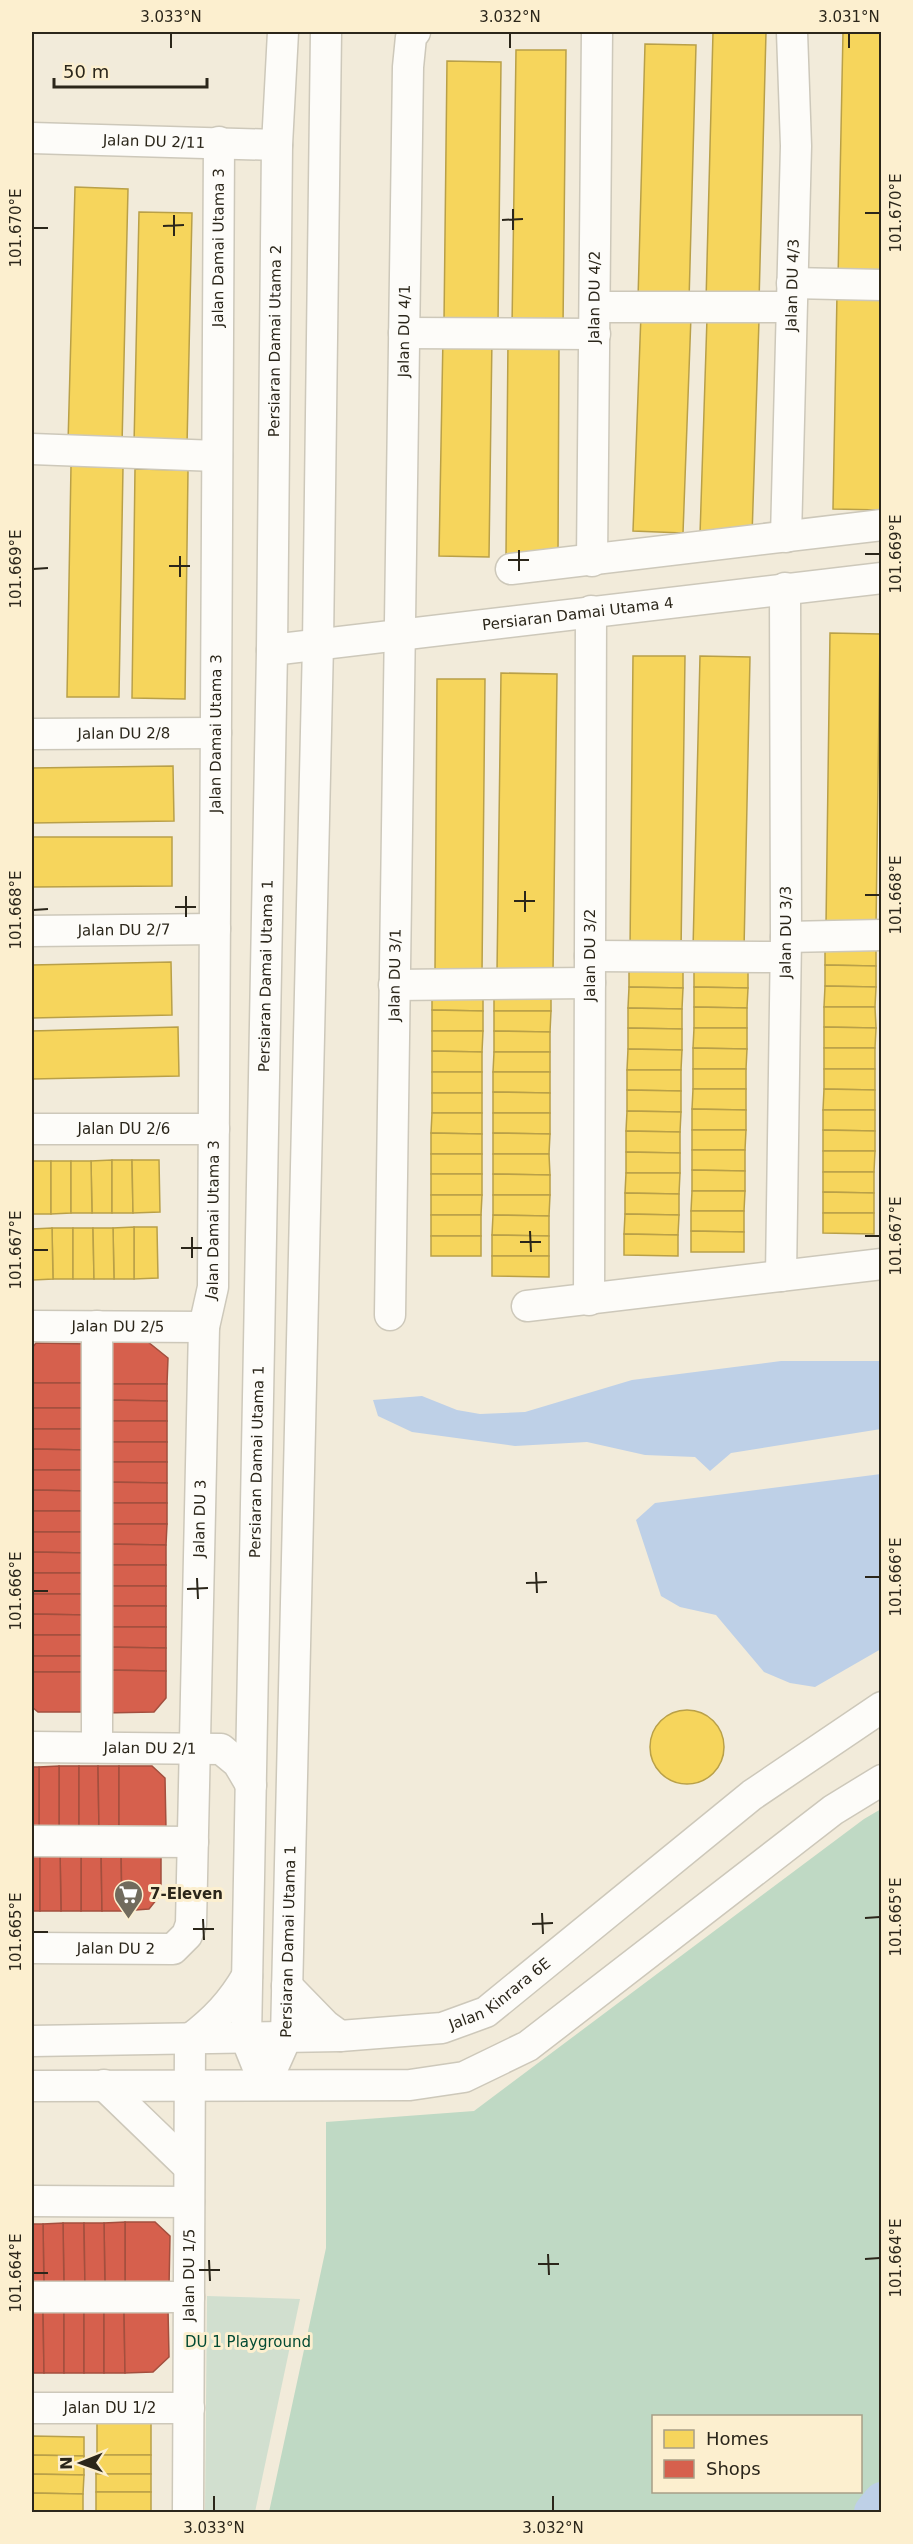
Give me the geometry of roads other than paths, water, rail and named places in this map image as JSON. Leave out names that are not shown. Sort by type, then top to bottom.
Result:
[{"type":"street","name":"Persiaran Damai Utama 2","points":[[272,650],[277,145],[283,32]]},
{"type":"street","points":[[318,644],[326,32]]},
{"type":"street","name":"Jalan DU 4/1","points":[[400,633],[408,51],[415,32]]},
{"type":"street","name":"Jalan DU 4/2","points":[[592,561],[597,32]]},
{"type":"street","name":"Jalan DU 4/3","points":[[786,537],[796,146],[792,32]]},
{"type":"street","name":"Jalan DU 2/11","points":[[32,138],[277,145]]},
{"type":"street","name":"Jalan Damai Utama 3","points":[[204,1327],[213,1287],[219,142]]},
{"type":"street","points":[[404,333],[595,321],[882,285]]},
{"type":"street","points":[[32,448],[217,456]]},
{"type":"street","points":[[511,569],[882,525]]},
{"type":"street","name":"Persiaran Damai Utama 4","points":[[272,650],[400,633],[882,578]]},
{"type":"street","name":"Jalan DU 3/3","points":[[781,1276],[785,947],[785,588]]},
{"type":"street","name":"Jalan DU 3/2","points":[[589,1300],[591,611]]},
{"type":"street","name":"Jalan DU 3/1","points":[[390,1315],[400,633]]},
{"type":"street","name":"Persiaran Damai Utama 1","points":[[265,2085],[286,2038],[318,644]]},
{"type":"street","name":"Persiaran Damai Utama 1","points":[[265,2085],[246,2038],[272,650]]},
{"type":"street","name":"Jalan DU 2/8","points":[[32,734],[216,733]]},
{"type":"street","name":"Jalan DU 2/7","points":[[32,931],[215,929]]},
{"type":"street","points":[[394,986],[590,970],[882,935]]},
{"type":"street","name":"Jalan DU 2/6","points":[[32,1129],[214,1129]]},
{"type":"street","points":[[527,1306],[882,1264]]},
{"type":"street","name":"Jalan DU 2/5","points":[[32,1326],[204,1327]]},
{"type":"street","points":[[97,1747],[98,1326]]},
{"type":"street","name":"Jalan DU 3","points":[[197,1747],[204,1327]]},
{"type":"street","name":"Jalan DU 2/1","points":[[197,1747],[222,1739],[232,1731],[247,1712],[252,1701]]},
{"type":"street","name":"Jalan Kinrara 6E","points":[[32,2041],[340,2036],[442,2028],[486,2012],[752,1795],[882,1707]]},
{"type":"street","name":"Jalan DU 2/1","points":[[32,1747],[221,1749],[238,1763],[251,1785]]},
{"type":"street","name":"Jalan DU 2","points":[[32,1948],[173,1948],[187,1935],[191,1924],[197,1747]]},
{"type":"street","points":[[32,2086],[410,2085],[464,2077],[528,2046],[833,1810],[882,1780]]},
{"type":"street","points":[[32,1841],[193,1842]]},
{"type":"street","points":[[190,2039],[233,2000],[248,1976]]},
{"type":"street","points":[[287,1986],[325,2025],[340,2036]]},
{"type":"street","name":"Jalan DU 1/5","points":[[188,2512],[190,2039]]},
{"type":"street","points":[[104,2085],[189,2167]]},
{"type":"street","points":[[32,2201],[189,2202]]},
{"type":"street","points":[[32,2296],[189,2297]]},
{"type":"street","name":"Jalan DU 1/2","points":[[32,2408],[189,2408]]},
{"type":"water","points":[[781,1361],[881,1361],[881,1429],[731,1453],[710,1471],[695,1457],[645,1455],[587,1442],[515,1446],[412,1432],[378,1416],[373,1400],[422,1396],[457,1410],[480,1414],[525,1412],[632,1380]]},
{"type":"water","points":[[881,1474],[881,1649],[815,1687],[790,1683],[764,1672],[716,1615],[680,1607],[661,1596],[636,1520],[655,1503]]},
{"type":"waterway","points":[[873,2512],[882,2501]]},
{"type":"place","name":"7-Eleven","points":[[129,1920]]},
{"type":"park label","name":"DU 1 Playground","points":[[248,2342]]}]
